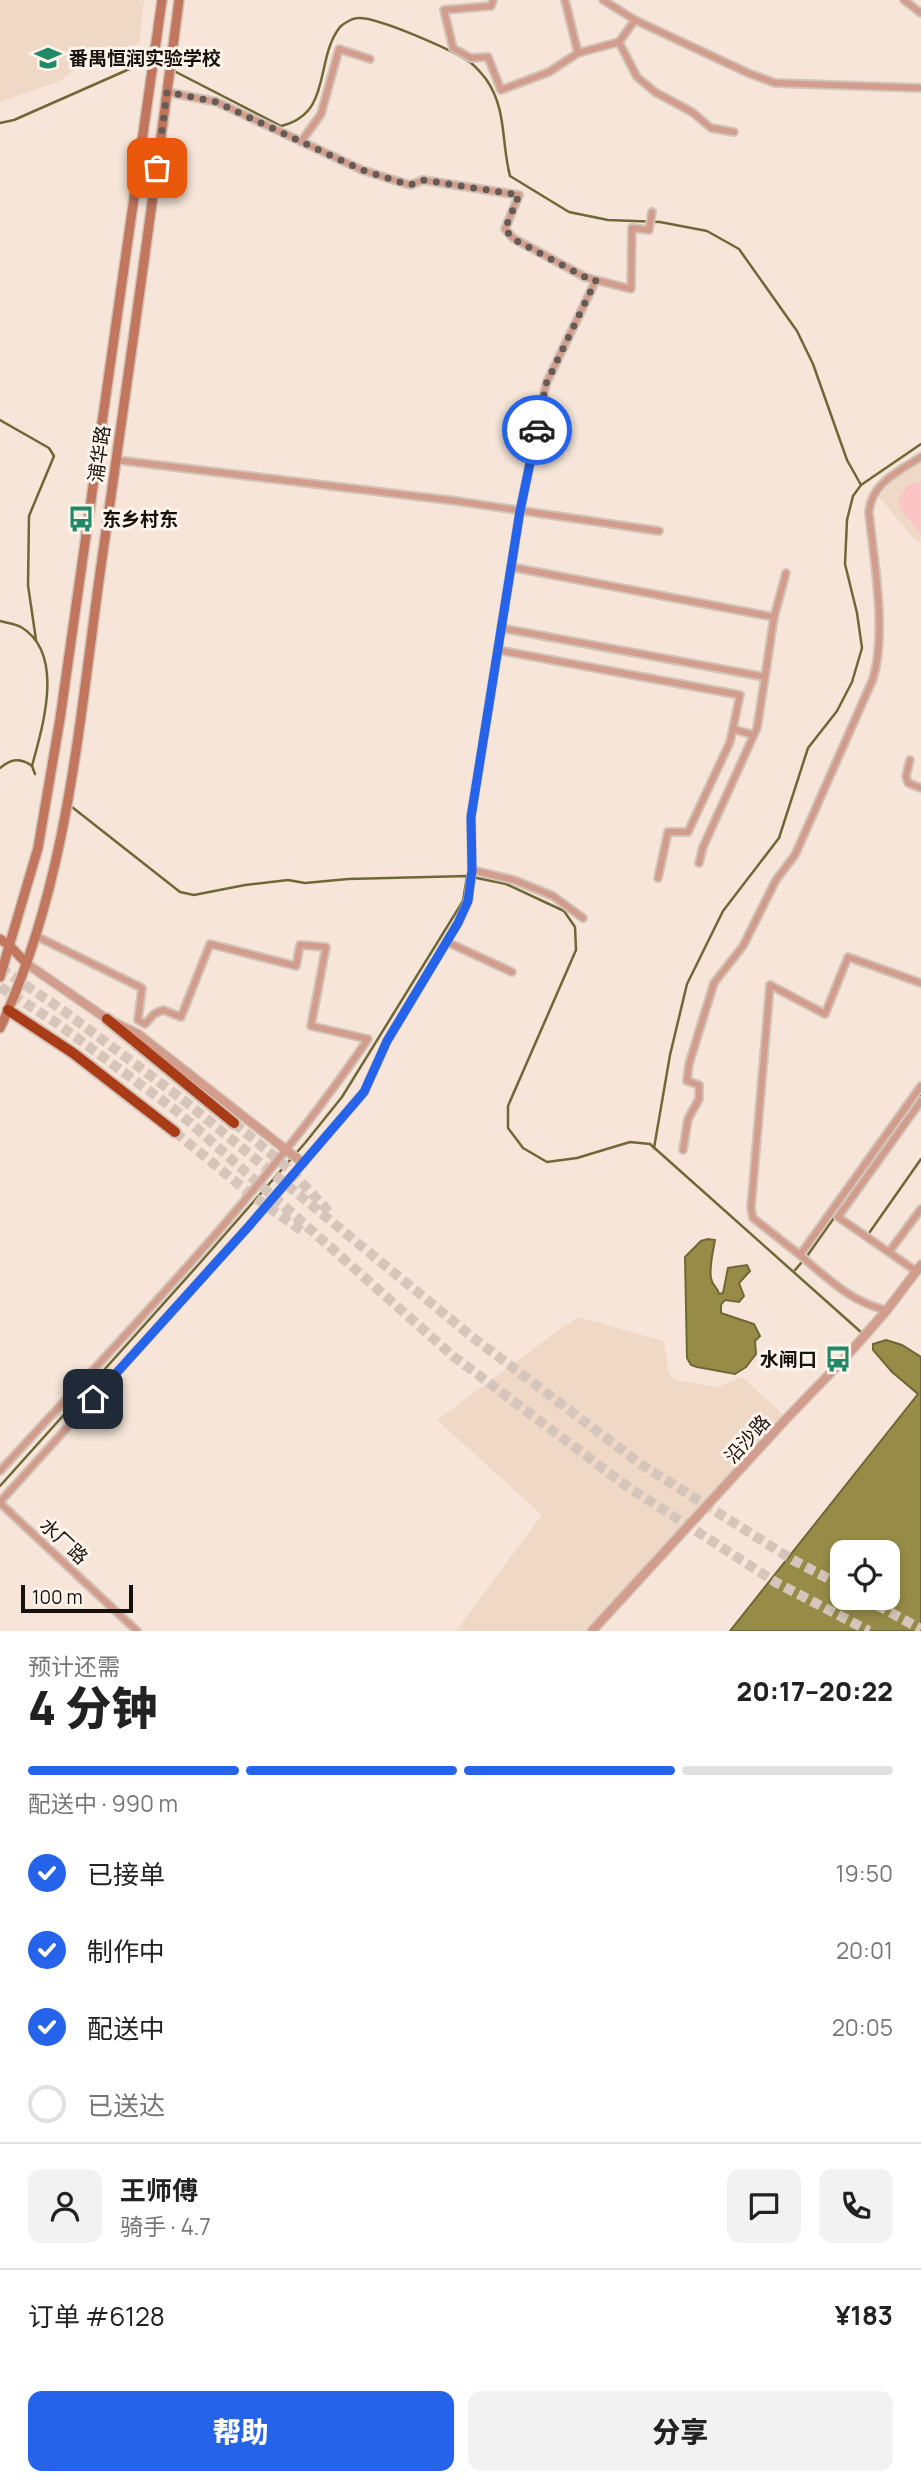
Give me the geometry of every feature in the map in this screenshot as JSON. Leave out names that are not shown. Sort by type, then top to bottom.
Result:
[{"type":"highway","points":[[4,1008],[73,1053],[175,1132]]},
{"type":"highway","points":[[107,1019],[234,1123]]},
{"type":"main road","name":"浦华路","points":[[0,976],[38,848],[50,780],[162,0]]},
{"type":"main road","name":"浦华路","points":[[0,1028],[4,1008],[27,964],[36,936],[49,891],[67,803],[179,0]]},
{"type":"main road","points":[[0,939],[27,964]]},
{"type":"street","points":[[442,0],[453,48],[471,58],[488,57],[501,90],[549,72],[578,53],[619,42],[635,20]]},
{"type":"street","points":[[444,10],[491,6],[493,0]]},
{"type":"street","points":[[565,0],[578,53]]},
{"type":"street","points":[[603,0],[635,20],[775,83],[921,88]]},
{"type":"street","points":[[904,0],[921,13]]},
{"type":"street","points":[[619,42],[637,77],[655,92],[692,112],[711,128],[734,132]]},
{"type":"street","points":[[301,142],[321,114],[339,49],[370,59]]},
{"type":"street","points":[[168,87],[216,102],[362,170],[410,185],[423,180],[519,195],[505,229],[513,239],[585,277],[596,280],[631,289],[632,228],[649,230],[652,212]]},
{"type":"street","points":[[0,1502],[364,1092],[387,1041],[458,923],[468,901],[472,870],[471,817],[520,511],[546,384],[596,280]]},
{"type":"street","points":[[683,1150],[688,1119],[699,1098],[699,1085],[687,1081],[689,1064],[714,983],[743,946],[776,880],[795,855],[873,679],[878,649],[877,587],[869,501],[877,488],[891,476],[921,457]]},
{"type":"street","points":[[116,460],[456,501],[659,531]]},
{"type":"street","points":[[511,567],[774,617]]},
{"type":"street","points":[[699,863],[703,848],[757,728],[774,617],[786,573]]},
{"type":"street","points":[[501,628],[765,677]]},
{"type":"street","points":[[498,650],[740,695],[730,742],[688,832],[667,832],[658,878]]},
{"type":"street","points":[[733,729],[754,735]]},
{"type":"street","points":[[910,760],[906,776],[908,783],[921,788]]},
{"type":"street","points":[[472,870],[514,880],[553,895],[583,918]]},
{"type":"street","points":[[0,1471],[216,1233],[335,1089],[368,1039],[310,1026],[326,947],[300,945],[296,966],[210,944],[181,1017],[163,1010],[154,1014],[145,1024],[138,1020],[142,988],[36,936]]},
{"type":"street","points":[[447,942],[512,972]]},
{"type":"street","points":[[887,1310],[870,1307],[830,1280],[753,1218],[751,1208],[770,985],[825,1014],[848,957],[921,983]]},
{"type":"street","points":[[27,964],[107,1019],[138,1034],[303,1163]]},
{"type":"street","points":[[800,1255],[921,1086]]},
{"type":"street","points":[[919,1268],[889,1252],[838,1217],[921,1101]]},
{"type":"street","points":[[889,1252],[921,1209]]},
{"type":"street","name":"沿沙路","points":[[593,1631],[844,1359],[919,1268]]},
{"type":"street","name":"水厂路","points":[[0,1502],[137,1631]]},
{"type":"shaded area","name":"番禺恒润实验学校","points":[[0,0],[144,0],[139,44],[112,50],[80,66],[58,82],[0,102]]},
{"type":"shaded area","points":[[921,463],[921,543],[916,541],[879,497],[895,478]]},
{"type":"shaded area","points":[[921,482],[921,534],[901,510],[898,501],[907,486]]},
{"type":"shaded area","points":[[715,1240],[711,1274],[719,1294],[723,1293],[728,1268],[747,1265],[750,1271],[739,1283],[744,1296],[739,1302],[725,1300],[721,1305],[721,1313],[754,1324],[760,1336],[755,1341],[756,1354],[746,1367],[735,1374],[691,1365],[687,1358],[685,1257],[701,1241]]},
{"type":"shaded area","points":[[577,1317],[664,1341],[668,1370],[671,1377],[680,1381],[718,1387],[742,1377],[787,1418],[592,1631],[456,1631],[542,1515],[437,1420]]},
{"type":"shaded area","points":[[886,1340],[902,1345],[921,1357],[921,1631],[730,1631],[918,1394],[892,1372],[873,1350],[873,1344]]},
{"type":"waterway","points":[[176,72],[281,126],[297,120],[316,98],[332,40],[340,27],[349,21],[368,19],[433,43],[471,63],[493,90],[500,114],[510,176],[569,212],[608,220],[660,222],[707,231],[739,249],[797,331],[813,364],[847,460],[861,485],[853,496],[847,520],[845,564],[862,648],[852,682],[837,711],[808,748],[779,838],[723,911],[687,984],[670,1055],[654,1148]]},
{"type":"waterway","points":[[0,123],[14,120],[134,67]]},
{"type":"waterway","points":[[0,420],[49,448],[54,456],[29,516],[28,585],[36,640]]},
{"type":"waterway","points":[[861,485],[921,444]]},
{"type":"waterway","points":[[0,621],[21,627],[35,639],[43,655],[47,692],[32,766],[35,774]]},
{"type":"waterway","points":[[0,768],[16,760],[32,766]]},
{"type":"waterway","points":[[72,807],[180,892],[194,895],[288,880],[305,883],[348,879],[467,876],[506,884],[564,911],[575,927],[576,950],[508,1106],[508,1128],[523,1148],[547,1162],[577,1158],[630,1142],[650,1144],[862,1333]]},
{"type":"waterway","points":[[0,1486],[199,1264],[342,1097],[463,901],[467,876]]},
{"type":"waterway","points":[[905,1119],[921,1096]]},
{"type":"waterway","points":[[867,1236],[921,1159]]},
{"type":"waterway","points":[[807,1256],[836,1215]]},
{"type":"waterway","points":[[795,1270],[802,1262]]},
{"type":"tunnel","points":[[0,968],[64,1011],[186,1102],[471,1336],[642,1465],[793,1560],[830,1580]]},
{"type":"tunnel","points":[[0,987],[55,1022],[178,1112],[453,1356],[625,1485],[777,1583],[869,1631]]},
{"type":"tunnel","points":[[234,1123],[288,1168],[332,1215]]},
{"type":"tunnel","points":[[175,1132],[253,1196],[305,1233]]},
{"type":"tunnel","points":[[886,1610],[921,1629]]},
{"type":"way so far","points":[[157,168],[167,92],[216,102],[362,170],[410,185],[423,180],[519,195],[505,229],[513,239],[585,277],[596,280],[546,384],[537,430]]},
{"type":"place","name":"番禺恒润实验学校","points":[[48,58]]},
{"type":"place","name":"东乡村东","points":[[81,519]]},
{"type":"place","name":"水闸口","points":[[838,1359]]},
{"type":"route","points":[[93,1399],[249,1226],[364,1092],[387,1041],[458,923],[468,901],[472,870],[471,817],[520,511],[537,430]]}]
